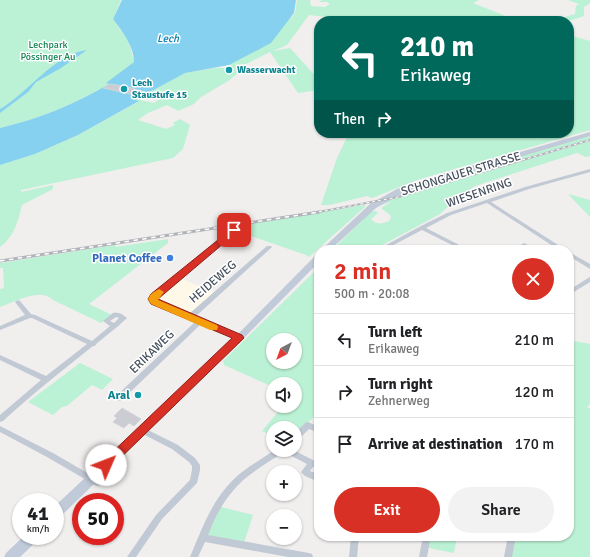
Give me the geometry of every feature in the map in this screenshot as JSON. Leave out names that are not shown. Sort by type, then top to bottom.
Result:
[{"type":"main road","name":"SCHONGAUER STRASSE","points":[[330,245],[373,206],[400,191],[590,134]]},
{"type":"main road","points":[[64,507],[95,481],[142,430],[314,266]]},
{"type":"main road","points":[[11,557],[24,545]]},
{"type":"street","name":"WIESENRING","points":[[389,245],[443,216],[590,170]]},
{"type":"street","points":[[487,201],[555,245]]},
{"type":"street","points":[[421,228],[456,245]]},
{"type":"street","name":"ERIKAWEG","points":[[234,230],[154,296],[153,299],[155,302],[189,318],[239,338]]},
{"type":"street","name":"HEIDEWEG","points":[[189,318],[269,247]]},
{"type":"street","points":[[574,257],[590,268]]},
{"type":"street","points":[[574,290],[590,279]]},
{"type":"street","points":[[18,302],[29,316],[93,344]]},
{"type":"street","points":[[0,328],[29,316]]},
{"type":"street","name":"ERIKAWEG","points":[[118,398],[199,322]]},
{"type":"street","points":[[0,419],[115,326]]},
{"type":"street","points":[[0,357],[47,380]]},
{"type":"street","points":[[302,432],[308,426],[314,428]]},
{"type":"street","points":[[0,429],[95,481]]},
{"type":"street","points":[[131,557],[159,517],[194,481],[196,470],[196,465],[192,460],[175,447],[142,430]]},
{"type":"street","points":[[194,557],[202,538],[226,494],[235,482],[271,457]]},
{"type":"street","points":[[301,457],[314,463]]},
{"type":"street","points":[[314,465],[305,472],[314,476]]},
{"type":"street","points":[[202,538],[309,557]]},
{"type":"street","points":[[353,557],[355,541]]},
{"type":"street","points":[[423,557],[426,541]]},
{"type":"street","points":[[508,557],[511,541]]},
{"type":"shaded area","points":[[182,279],[214,292],[189,314],[155,300]]},
{"type":"green space","name":"Lechpark Pössinger Au","points":[[0,0],[121,0],[113,19],[129,42],[134,62],[107,83],[110,84],[84,98],[43,115],[0,128]]},
{"type":"green space","points":[[297,0],[310,0],[311,6],[325,7],[330,4],[327,2],[319,2],[322,0],[479,0],[473,3],[506,16],[309,15],[287,45],[273,51],[290,48],[314,74],[314,91],[298,93],[270,52],[242,66],[237,74],[201,97],[194,104],[178,111],[167,105],[148,113],[138,120],[166,129],[175,125],[173,123],[180,119],[190,125],[183,149],[173,158],[21,190],[21,192],[53,185],[53,189],[22,205],[12,234],[0,247],[0,165],[35,154],[78,135],[138,102],[134,100],[142,96],[145,96],[140,100],[154,103],[164,96],[148,93],[184,73],[214,68],[231,68],[229,65],[292,17],[295,13]]},
{"type":"green space","points":[[568,0],[590,0],[590,3],[584,7],[584,16],[574,19],[574,16],[568,16],[575,14],[576,6],[579,4]]},
{"type":"green space","points":[[574,36],[590,41],[590,130],[574,135]]},
{"type":"green space","points":[[590,136],[590,139],[389,198],[420,186],[426,187],[433,182]]},
{"type":"green space","points":[[347,138],[562,138],[417,180],[372,198],[367,196],[330,205],[321,205],[337,158]]},
{"type":"green space","points":[[590,141],[590,156],[586,157],[577,153],[475,186],[458,197],[440,214],[382,245],[338,245],[371,212],[376,211],[378,213],[371,219],[377,223],[389,221],[391,218],[390,215],[381,208],[391,202],[380,205],[387,201]]},
{"type":"green space","points":[[568,194],[590,200],[590,217]]},
{"type":"green space","points":[[364,205],[366,206],[322,245],[314,245],[314,253],[309,257],[234,230],[240,225]]},
{"type":"green space","points":[[168,239],[168,243],[89,304],[112,315],[101,323],[53,300],[48,296],[34,295],[0,307],[0,289],[4,288],[3,268],[0,268],[0,263],[115,245],[116,247]]},
{"type":"green space","points":[[314,272],[314,417],[302,428],[302,421],[270,421],[277,413],[302,413],[302,377],[266,377],[266,384],[224,365],[223,361]]},
{"type":"green space","points":[[574,341],[590,344],[590,404],[587,407],[590,409],[590,557],[509,557],[512,541],[574,541]]},
{"type":"green space","points":[[80,363],[113,379],[102,390],[92,385],[67,406],[62,407],[53,415],[28,402]]},
{"type":"green space","points":[[266,426],[266,433],[262,431]]},
{"type":"green space","points":[[221,507],[253,515],[244,543],[207,535]]},
{"type":"green space","points":[[430,541],[456,541],[454,553],[429,548]]},
{"type":"water","name":"Lech","points":[[122,0],[296,0],[294,13],[271,43],[229,65],[185,73],[148,93],[145,92],[135,100],[139,101],[78,135],[35,154],[0,165],[0,128],[42,115],[83,98],[109,84],[106,83],[134,62],[130,45],[113,19]]},
{"type":"water","points":[[87,50],[61,68],[36,82],[28,92],[0,113],[0,109],[52,66],[75,53]]},
{"type":"building","name":"Lech Staustufe 15","points":[[110,84],[145,92],[139,96],[103,88]]},
{"type":"building","name":"Aral","points":[[122,408],[141,419],[134,426],[129,423],[124,428],[113,422],[117,418],[114,416]]},
{"type":"railway","points":[[315,213],[398,197],[590,140]]},
{"type":"railway","points":[[0,261],[315,213]]},
{"type":"slow traffic","points":[[159,292],[154,296],[153,299],[155,302],[189,318],[213,327]]},
{"type":"place","name":"Wasserwacht","points":[[229,70]]},
{"type":"place","name":"Lech Staustufe 15","points":[[124,89]]},
{"type":"place","name":"Planet Coffee","points":[[170,258]]},
{"type":"place","name":"Aral","points":[[138,395]]},
{"type":"route","points":[[106,465],[239,338],[189,318],[155,302],[153,299],[154,296],[234,230]]}]
